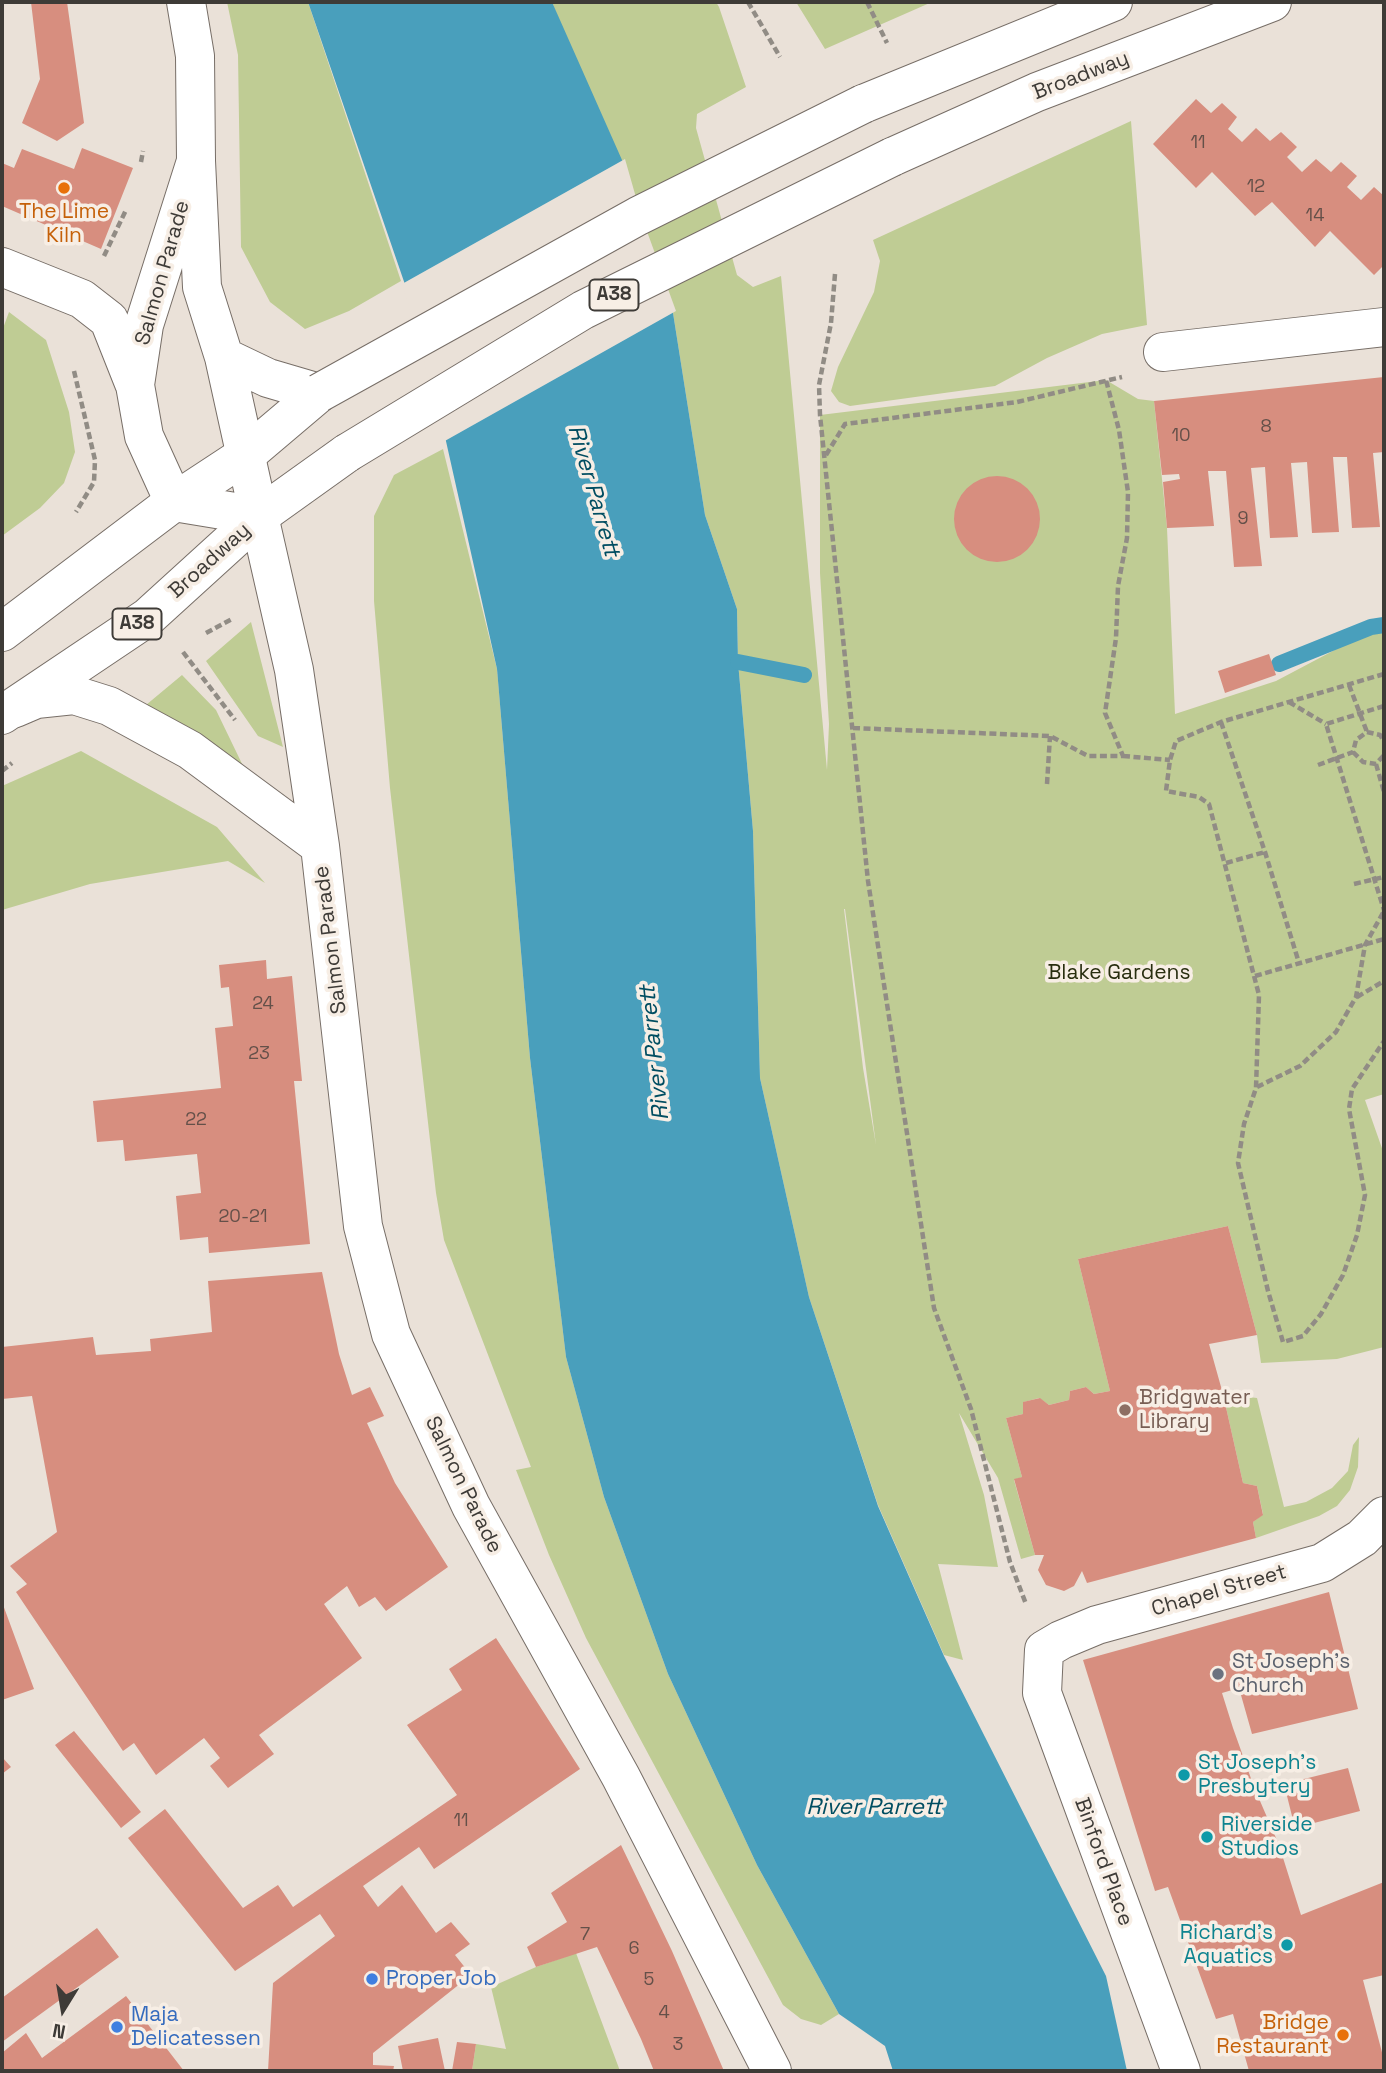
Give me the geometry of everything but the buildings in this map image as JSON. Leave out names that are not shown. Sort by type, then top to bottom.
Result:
[{"type":"street","name":"Salmon Parade","points":[[186,2],[195,57],[196,161],[202,287],[224,357],[294,670],[320,846],[363,1226],[391,1334],[471,1506],[621,1777],[772,2071]]},
{"type":"street","points":[[2,632],[174,502],[247,454],[319,393],[638,216],[863,104],[1114,2]]},
{"type":"street","name":"Broadway","points":[[4,713],[148,617],[259,516],[347,453],[583,310],[892,157],[1037,92],[1272,2]]},
{"type":"street","name":"Salmon Parade","points":[[174,502],[144,436],[135,385],[144,325],[196,161]]},
{"type":"street","points":[[2,267],[82,299],[109,320],[135,385]]},
{"type":"street","points":[[1163,352],[1384,327]]},
{"type":"street","points":[[224,357],[268,378],[319,393]]},
{"type":"street","points":[[174,502],[259,516]]},
{"type":"street","name":"Salmon Parade","points":[[4,713],[36,699],[74,695],[109,706],[190,750],[320,846]]},
{"type":"street","name":"Chapel Street","points":[[1044,1650],[1097,1625],[1322,1563],[1362,1538],[1384,1516]]},
{"type":"street","name":"Binford Place","points":[[1044,1650],[1042,1693],[1181,2071]]},
{"type":"path","points":[[748,2],[780,57]]},
{"type":"path","points":[[867,2],[892,51]]},
{"type":"path","points":[[140,173],[143,151]]},
{"type":"path","points":[[102,261],[128,206]]},
{"type":"path","points":[[835,274],[831,323],[819,384],[840,620],[868,881],[934,1308],[971,1409],[1010,1562],[1044,1650]]},
{"type":"path","points":[[826,455],[845,424],[1017,402],[1165,367],[1163,352]]},
{"type":"path","points":[[67,519],[77,511],[94,482],[95,460],[71,360]]},
{"type":"path","points":[[1106,380],[1119,430],[1128,492],[1127,538],[1118,586],[1116,638],[1105,713],[1123,756]]},
{"type":"path","points":[[198,670],[237,723]]},
{"type":"path","points":[[1384,674],[1221,722],[1176,741],[1170,760],[1166,791],[1199,797],[1209,804],[1259,995],[1256,1088],[1244,1124],[1238,1163],[1268,1291],[1283,1342],[1303,1336],[1321,1314],[1343,1275],[1357,1235],[1365,1195],[1349,1110],[1352,1089],[1384,1041]]},
{"type":"path","points":[[1349,685],[1367,732]]},
{"type":"path","points":[[1256,1088],[1300,1066],[1336,1032],[1356,997],[1365,945],[1384,910],[1325,724],[1288,701]]},
{"type":"path","points":[[1325,724],[1384,706]]},
{"type":"path","points":[[1221,722],[1299,964]]},
{"type":"path","points":[[853,728],[1050,736],[1088,756],[1170,760]]},
{"type":"path","points":[[1353,752],[1356,740],[1367,732],[1380,735],[1384,741]]},
{"type":"path","points":[[1047,784],[1050,736]]},
{"type":"path","points":[[1318,765],[1353,752]]},
{"type":"path","points":[[1353,752],[1363,762],[1376,764]]},
{"type":"path","points":[[1376,764],[1384,755]]},
{"type":"path","points":[[1376,764],[1384,792]]},
{"type":"path","points":[[1226,863],[1265,852]]},
{"type":"path","points":[[1354,884],[1384,877]]},
{"type":"path","points":[[1255,976],[1384,939]]},
{"type":"path","points":[[1356,997],[1384,981]]},
{"type":"green space","points":[[227,2],[308,2],[401,281],[349,311],[305,329],[270,302],[241,247],[238,55]]},
{"type":"green space","name":"Blake Gardens","points":[[552,2],[716,2],[719,7],[746,87],[697,114],[696,128],[737,275],[753,287],[781,276],[827,770],[829,724],[820,573],[820,415],[1106,380],[1138,399],[1154,401],[1167,528],[1175,714],[1276,681],[1365,634],[1384,631],[1384,1094],[1365,1100],[1384,1154],[1384,1347],[1337,1359],[1261,1363],[1257,1335],[1228,1226],[1078,1259],[1110,1391],[1094,1394],[1086,1387],[1070,1391],[1069,1400],[1049,1405],[1039,1398],[1024,1402],[1023,1414],[1006,1418],[1022,1477],[1014,1480],[1035,1555],[1021,1559],[998,1478],[959,1413],[984,1495],[998,1567],[938,1564],[963,1660],[944,1655],[878,1505],[809,1297],[760,1078],[753,831],[738,662],[737,609],[705,515],[673,313]],"holes":[[[845,909],[876,1145],[863,1068]]]},
{"type":"green space","points":[[796,2],[932,2],[825,49]]},
{"type":"green space","points":[[1131,121],[1147,325],[1102,334],[1047,358],[995,386],[850,406],[839,402],[831,391],[838,367],[874,292],[880,261],[873,240]]},
{"type":"green space","points":[[9,312],[46,340],[69,412],[75,452],[64,483],[40,508],[2,536],[2,331]]},
{"type":"green space","points":[[443,449],[497,669],[530,1058],[566,1357],[604,1497],[668,1674],[757,1865],[839,2014],[821,2025],[801,2019],[783,2005],[586,1638],[549,1555],[516,1470],[531,1467],[444,1240],[436,1193],[390,788],[374,601],[374,516],[394,475]]},
{"type":"green space","points":[[251,622],[283,747],[258,736],[206,661]]},
{"type":"green space","points":[[182,675],[216,710],[245,770],[146,705]]},
{"type":"green space","points":[[81,751],[217,827],[265,883],[228,861],[90,884],[2,910],[2,786]]},
{"type":"green space","points":[[1223,1394],[1257,1398],[1284,1507],[1306,1502],[1332,1488],[1348,1471],[1353,1445],[1359,1437],[1358,1467],[1350,1490],[1337,1506],[1319,1516],[1256,1538],[1253,1522],[1263,1514],[1257,1486],[1243,1483]]},
{"type":"green space","points":[[576,1953],[620,2071],[472,2071],[476,2044],[506,2049],[491,1987]]},
{"type":"water","name":"River Parrett","points":[[308,2],[552,2],[622,160],[638,216],[673,313],[705,515],[737,609],[738,662],[753,831],[760,1078],[809,1297],[878,1506],[944,1656],[1106,1976],[1127,2071],[893,2071],[885,2046],[839,2014],[757,1865],[668,1674],[604,1497],[566,1357],[530,1058],[497,669],[422,334]]},
{"type":"pier","points":[[625,159],[641,215],[676,311],[443,442],[418,335],[402,284]]},
{"type":"waterway","points":[[1279,664],[1371,627],[1384,625]]},
{"type":"waterway","points":[[738,662],[804,675]]},
{"type":"place","name":"The Lime Kiln","points":[[64,188]]},
{"type":"place","name":"Bridgwater Library","points":[[1125,1410]]},
{"type":"place","name":"St Joseph's Church","points":[[1218,1674]]},
{"type":"place","name":"St Joseph's Presbytery","points":[[1184,1775]]},
{"type":"place","name":"Riverside Studios","points":[[1207,1837]]},
{"type":"place","name":"Richard's Aquatics","points":[[1287,1945]]},
{"type":"place","name":"Proper Job","points":[[372,1979]]},
{"type":"place","name":"Maja Delicatessen","points":[[117,2027]]},
{"type":"place","name":"Bridge Restaurant","points":[[1343,2035]]}]
